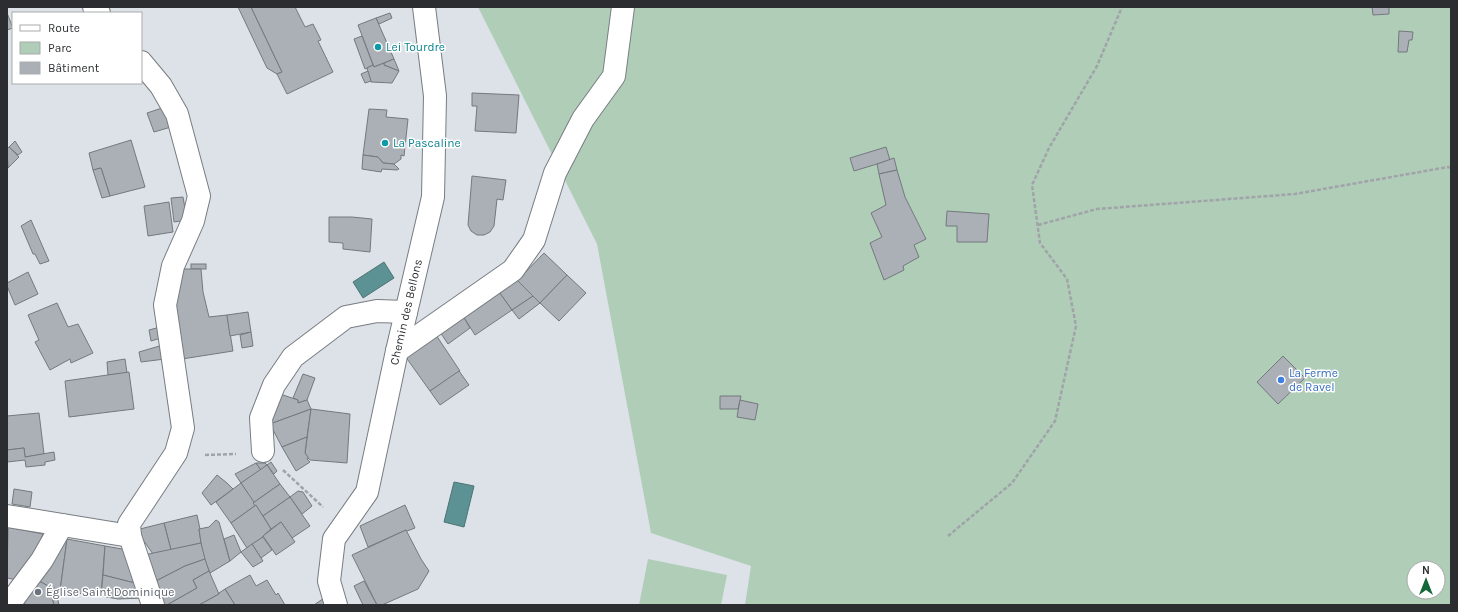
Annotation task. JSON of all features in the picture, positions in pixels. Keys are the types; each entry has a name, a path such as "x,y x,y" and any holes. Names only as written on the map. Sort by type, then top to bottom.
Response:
{"street":[{"name":"Chemin des Bellons","path":"336,605 329,581 334,539 367,492 397,351 433,197 435,96 424,7"},
{"path":"397,351 513,270 534,240 555,173 583,119 614,76 623,7"},
{"path":"142,63 161,86 177,114 199,196 193,221 173,266 165,305 183,428 176,453 130,524 130,536 153,605"},
{"path":"263,451 261,418 274,385 293,357 346,317 377,311 406,312"},
{"path":"7,516 130,536"},
{"path":"7,601 12,599 42,560 62,525"}],"path":[{"path":"948,536 1012,483 1055,421 1076,326 1067,278 1040,243 1032,185 1049,148 1097,66 1122,7"},
{"path":"1038,225 1097,209 1295,194 1448,167 1451,168"},
{"path":"176,453 229,456 263,451 343,525"}],"green space":[{"path":"478,7 1451,7 1451,605 745,605 751,566 651,533 597,244"},
{"path":"648,559 727,575 721,605 639,605"}],"water":[{"path":"384,262 394,278 363,298 353,282"},
{"path":"454,482 474,486 464,527 444,522"}],"building":[{"path":"238,7 251,7 282,72 277,74 267,68"},
{"path":"251,7 295,7 305,27 313,24 321,40 318,41 333,72 287,94 277,74 282,72"},
{"path":"1372,7 1389,7 1389,14 1373,15"},
{"path":"7,13 12,28 7,30"},
{"path":"390,13 392,18 379,24 376,18"},
{"name":"Lei Tourdre","path":"376,18 394,59 374,67 358,25"},
{"path":"1399,31 1413,32 1412,40 1409,40 1407,52 1398,52"},
{"path":"362,36 373,65 365,69 354,39"},
{"path":"394,59 399,71 384,65 384,63"},
{"path":"384,63 384,65 399,71 392,83 371,82 367,68"},
{"path":"368,71 371,81 365,83 361,74"},
{"path":"472,93 519,95 516,133 475,131 477,106 472,106"},
{"path":"165,107 171,127 154,132 147,113"},
{"name":"La Pascaline","path":"369,109 387,110 386,117 408,119 404,156 401,155 401,159 394,164 383,163 378,157 363,155"},
{"path":"131,140 145,187 110,196 101,168 93,170 89,153"},
{"path":"15,141 22,152 18,155 9,147"},
{"path":"9,147 19,157 8,168 7,149"},
{"path":"886,147 890,160 854,171 850,158"},
{"path":"363,155 378,157 383,163 394,164 399,169 382,169 381,172 362,169"},
{"path":"894,158 897,170 879,174 877,164"},
{"path":"101,168 110,196 102,198 93,170"},
{"path":"897,170 905,197 926,239 914,245 919,257 903,266 904,270 884,280 870,243 882,237 871,213 886,205 879,174"},
{"path":"472,176 506,180 503,200 497,199 494,226 490,232 484,235 477,235 471,231 468,225"},
{"path":"183,197 187,220 174,222 171,198"},
{"path":"169,202 173,232 148,236 144,206"},
{"path":"947,211 989,214 987,242 957,242 957,226 946,226"},
{"path":"329,217 372,219 370,252 343,249 343,243 329,242"},
{"path":"31,220 49,261 40,264 35,254 33,254 21,226"},
{"path":"544,253 567,275 540,303 517,281"},
{"path":"191,264 206,264 206,269 191,269"},
{"path":"176,269 201,269 203,292 209,317 227,315 233,351 182,359 177,330 175,293"},
{"path":"28,272 38,294 15,305 7,283"},
{"path":"567,275 586,293 559,321 540,303"},
{"path":"517,280 533,296 512,310 499,292"},
{"path":"499,292 512,310 475,335 463,316"},
{"path":"533,296 540,303 519,319 512,310"},
{"path":"57,303 68,327 78,324 93,353 71,363 70,359 50,370 35,342 39,340 28,315"},
{"path":"248,312 251,332 230,336 227,315"},
{"path":"463,316 470,328 448,344 440,332"},
{"path":"160,327 161,338 151,341 149,330"},
{"path":"251,332 253,346 242,348 240,335"},
{"path":"436,335 460,371 430,391 405,356"},
{"path":"163,345 165,359 141,362 139,352"},
{"name":"La Ferme de Ravel","path":"1283,356 1305,378 1278,404 1257,382"},
{"path":"125,359 127,373 108,375 107,362"},
{"path":"459,371 469,385 440,405 430,391"},
{"path":"129,372 134,409 69,417 65,381"},
{"path":"303,374 315,378 307,400 298,403 298,400 293,398"},
{"path":"280,394 298,400 298,403 307,400 311,409 270,424"},
{"path":"720,396 741,396 738,409 720,409"},
{"path":"740,400 758,404 755,420 737,417"},
{"path":"311,409 307,437 282,447 270,424"},
{"path":"311,409 350,414 347,463 310,460 308,458 305,453"},
{"path":"39,413 44,454 25,457 24,448 7,450 7,416"},
{"path":"307,437 305,453 310,462 296,471 282,447"},
{"path":"24,448 25,457 54,452 55,460 45,462 45,465 26,467 25,460 7,462 7,450"},
{"path":"271,462 277,471 274,474 267,465"},
{"path":"256,463 261,470 241,483 235,474"},
{"path":"256,463 265,463 267,465 261,470"},
{"path":"267,465 280,484 253,503 241,483"},
{"path":"217,475 233,489 211,505 202,493"},
{"path":"241,483 256,505 231,523 216,502"},
{"path":"280,484 290,497 263,516 253,503"},
{"path":"14,489 32,492 30,507 12,504"},
{"path":"298,491 303,492 312,506 302,514 290,497"},
{"path":"290,497 310,526 292,538 281,522 271,529 263,516"},
{"path":"256,505 271,529 263,537 247,548 231,523"},
{"path":"405,505 415,528 406,530 368,547 360,526"},
{"path":"197,515 201,543 171,550 164,523"},
{"path":"216,520 219,522 230,561 210,573 203,556 199,529 209,527"},
{"path":"281,522 295,542 276,555 263,536"},
{"path":"164,523 171,550 153,554 136,530"},
{"path":"8,527 43,534 33,556 18,580 7,578"},
{"path":"406,530 429,571 418,589 382,605 377,605 352,555"},
{"path":"234,535 241,552 230,561 224,539"},
{"path":"263,537 272,550 261,558 252,544"},
{"path":"67,539 60,591 56,591 55,588 50,589 50,587 41,582 30,584"},
{"path":"67,539 105,546 101,596 60,591"},
{"path":"201,543 205,559 185,566 154,582 144,555"},
{"path":"252,544 263,561 253,567 241,552"},
{"path":"105,546 128,550 139,584 103,575"},
{"path":"205,559 209,571 193,580 197,588 167,605 163,605 154,582 185,566"},
{"path":"209,571 219,594 199,605 167,605 197,588 193,580"},
{"path":"103,575 139,584 144,598 118,599 101,596"},
{"path":"250,575 256,586 267,580 276,595 278,593 285,605 235,605 225,589"},
{"path":"364,581 377,605 363,605 354,586"},
{"name":"Église Saint Dominique","path":"41,582 50,587 54,605 25,605 23,594 30,584"},
{"path":"55,588 59,605 54,605 50,589"},
{"path":"225,589 235,605 199,605 219,594"},
{"path":"324,598 327,605 314,605"}],"place":[{"name":"Lei Tourdre","path":"378,47"},
{"name":"La Pascaline","path":"385,143"},
{"name":"La Ferme de Ravel","path":"1281,380"},
{"name":"Église Saint Dominique","path":"38,592"}]}
